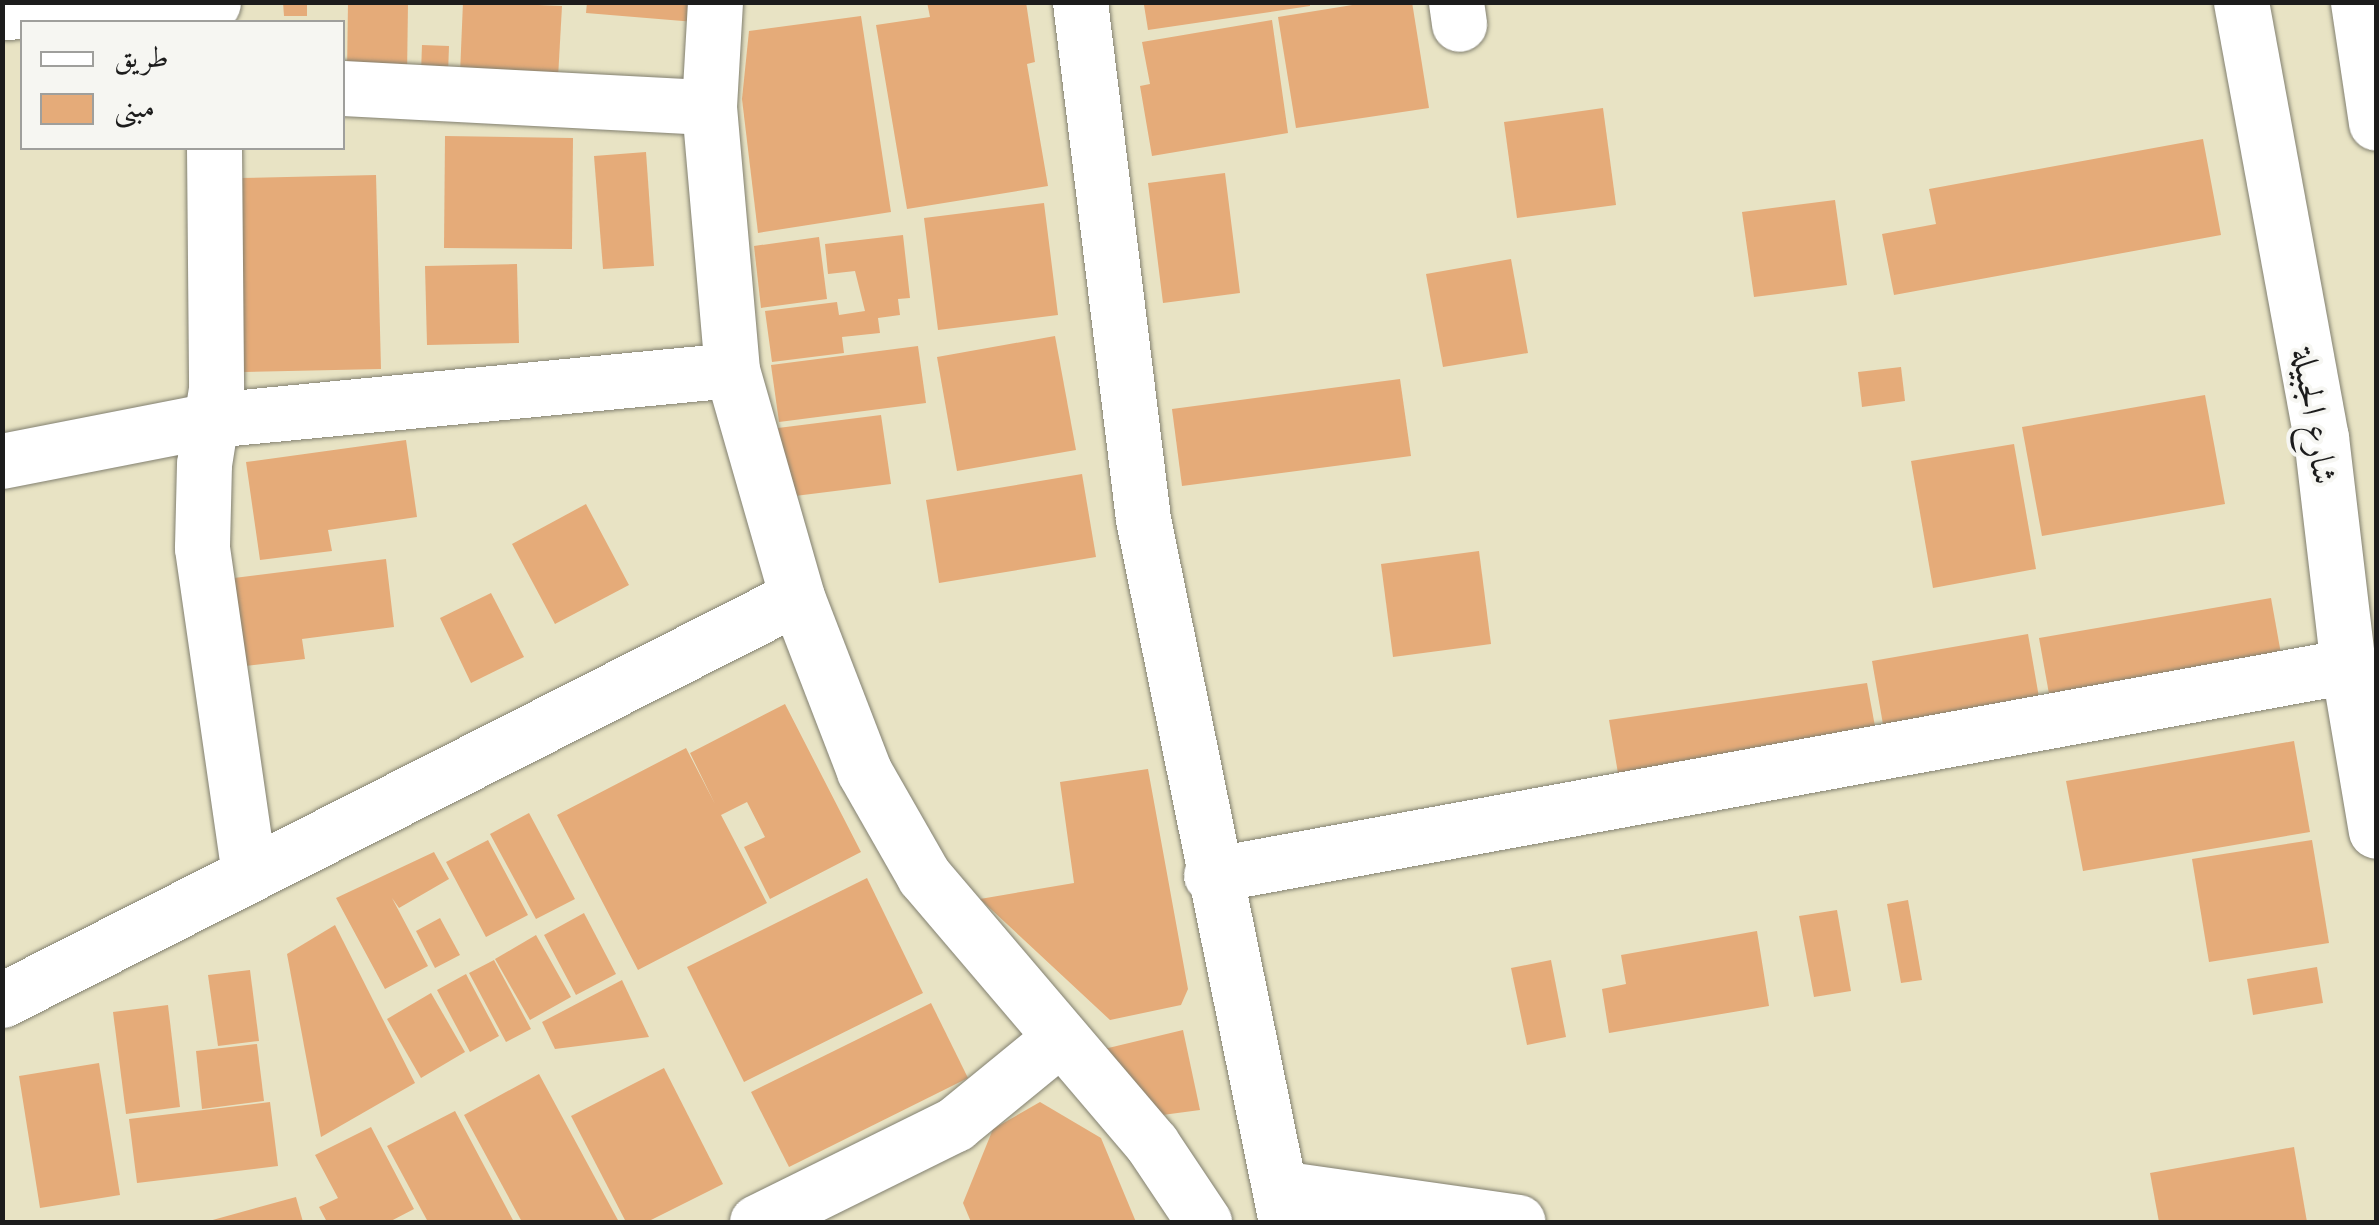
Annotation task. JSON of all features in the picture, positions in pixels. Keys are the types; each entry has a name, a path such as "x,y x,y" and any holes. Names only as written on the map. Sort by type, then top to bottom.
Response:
{"street":[{"path":"715,2 710,106 732,370 796,598 864,771 924,876 1185,1186 1204,1222"},
{"path":"1080,2 1143,519 1211,875 1283,1206 1518,1222"},
{"name":"شارع الجبيلة","path":"2240,2 2321,437 2348,666 2376,831"},
{"path":"2358,2 2376,123"},
{"path":"2,12 212,3"},
{"path":"345,88 710,106"},
{"path":"214,150 212,420 202,548 250,875"},
{"path":"2,461 212,420 732,370"},
{"path":"2,1000 796,598"},
{"path":"1211,875 2348,666"},
{"path":"757,1222 955,1124 1060,1038"}],"building":[{"path":"283,2 307,2 307,16 284,16"},
{"path":"348,2 408,2 407,77 347,75"},
{"path":"463,2 562,6 558,78 460,74"},
{"path":"587,2 696,2 695,22 586,13"},
{"path":"927,2 1026,2 1035,62 1027,64 1048,186 907,209 876,25 930,17"},
{"path":"1310,2 1310,6 1148,30 1144,5"},
{"path":"1371,2 1412,2 1429,108 1296,128 1278,17"},
{"path":"861,16 891,212 758,233 742,99 749,31"},
{"path":"1272,20 1288,133 1152,156 1140,86 1150,84 1142,42"},
{"path":"422,45 449,46 448,74 421,73"},
{"path":"1603,108 1616,205 1517,218 1504,122"},
{"path":"445,136 573,138 572,249 444,248"},
{"path":"2203,139 2221,235 1894,295 1882,234 1936,224 1929,189"},
{"path":"646,152 654,266 603,269 594,156"},
{"path":"1225,173 1240,293 1163,303 1148,183"},
{"path":"376,175 381,369 244,372 239,178"},
{"path":"1835,200 1847,285 1754,297 1742,212"},
{"path":"1044,203 1058,315 938,330 924,218"},
{"path":"903,235 910,298 898,299 900,315 878,318 880,333 842,337 844,353 772,362 765,311 837,302 839,315 865,311 855,271 828,274 825,244"},
{"path":"819,237 827,299 761,308 754,246"},
{"path":"1511,259 1528,353 1443,367 1426,274"},
{"path":"517,264 519,343 427,345 425,266"},
{"path":"1055,336 1076,450 957,471 937,357"},
{"path":"918,346 926,403 779,422 771,365"},
{"path":"1901,367 1905,401 1862,407 1858,372"},
{"path":"1400,379 1411,456 1182,486 1172,409"},
{"path":"2205,395 2225,504 2042,536 2022,427"},
{"path":"881,415 891,484 787,497 778,428"},
{"path":"406,440 417,517 328,530 332,551 260,560 246,462"},
{"path":"2014,444 2036,569 1933,588 1911,461"},
{"path":"1082,474 1096,557 939,583 926,500"},
{"path":"586,504 629,585 555,624 512,544"},
{"path":"1479,551 1491,644 1393,657 1381,564"},
{"path":"386,559 394,627 302,639 305,659 237,667 226,579"},
{"path":"491,593 524,657 471,683 440,618"},
{"path":"2271,598 2283,665 2051,705 2039,638"},
{"path":"2028,634 2041,709 1885,736 1872,661"},
{"path":"1867,683 1879,748 1621,791 1609,720"},
{"path":"785,704 861,852 770,899 744,847 765,837 747,802 721,815 767,903 638,970 557,815 686,748 715,804 690,753"},
{"path":"2294,741 2310,832 2083,871 2066,781"},
{"path":"1148,769 1188,989 1181,1005 1110,1020 980,899 1074,883 1060,782"},
{"path":"529,813 575,899 536,919 490,834"},
{"path":"488,840 528,915 486,937 446,862"},
{"path":"2312,840 2329,943 2209,962 2192,859"},
{"path":"434,852 449,879 399,908 392,898 428,966 385,989 336,898"},
{"path":"867,878 923,993 744,1082 687,967"},
{"path":"1908,900 1922,980 1901,983 1887,904"},
{"path":"1837,910 1851,991 1814,997 1799,916"},
{"path":"584,913 616,974 576,995 544,935"},
{"path":"440,918 460,955 435,968 416,931"},
{"path":"335,925 415,1083 321,1137 287,954"},
{"path":"1757,931 1769,1006 1609,1033 1602,989 1626,984 1621,955"},
{"path":"536,935 571,997 530,1020 495,959"},
{"path":"494,960 531,1029 506,1042 469,973"},
{"path":"1551,960 1566,1037 1527,1045 1511,968"},
{"path":"2317,967 2323,1003 2253,1015 2247,979"},
{"path":"250,970 259,1041 218,1046 208,975"},
{"path":"466,974 499,1036 470,1052 437,990"},
{"path":"622,980 649,1037 555,1049 542,1022"},
{"path":"431,993 465,1052 421,1078 387,1019"},
{"path":"931,1003 968,1078 789,1167 751,1092"},
{"path":"168,1005 180,1107 126,1114 113,1012"},
{"path":"1183,1030 1200,1110 1155,1116 1100,1050"},
{"path":"257,1044 264,1101 202,1109 196,1051"},
{"path":"99,1063 120,1195 40,1208 19,1076"},
{"path":"664,1068 723,1184 647,1222 626,1222 571,1116"},
{"path":"539,1074 619,1222 522,1222 464,1115"},
{"path":"270,1102 278,1166 137,1183 129,1119"},
{"path":"1040,1102 1101,1138 1136,1222 971,1222 963,1203 993,1129"},
{"path":"455,1111 514,1222 428,1222 387,1146"},
{"path":"371,1127 414,1209 389,1222 327,1222 319,1207 338,1198 315,1155"},
{"path":"2294,1147 2307,1222 2159,1222 2150,1173"},
{"path":"296,1197 303,1222 209,1222 209,1221"}]}
